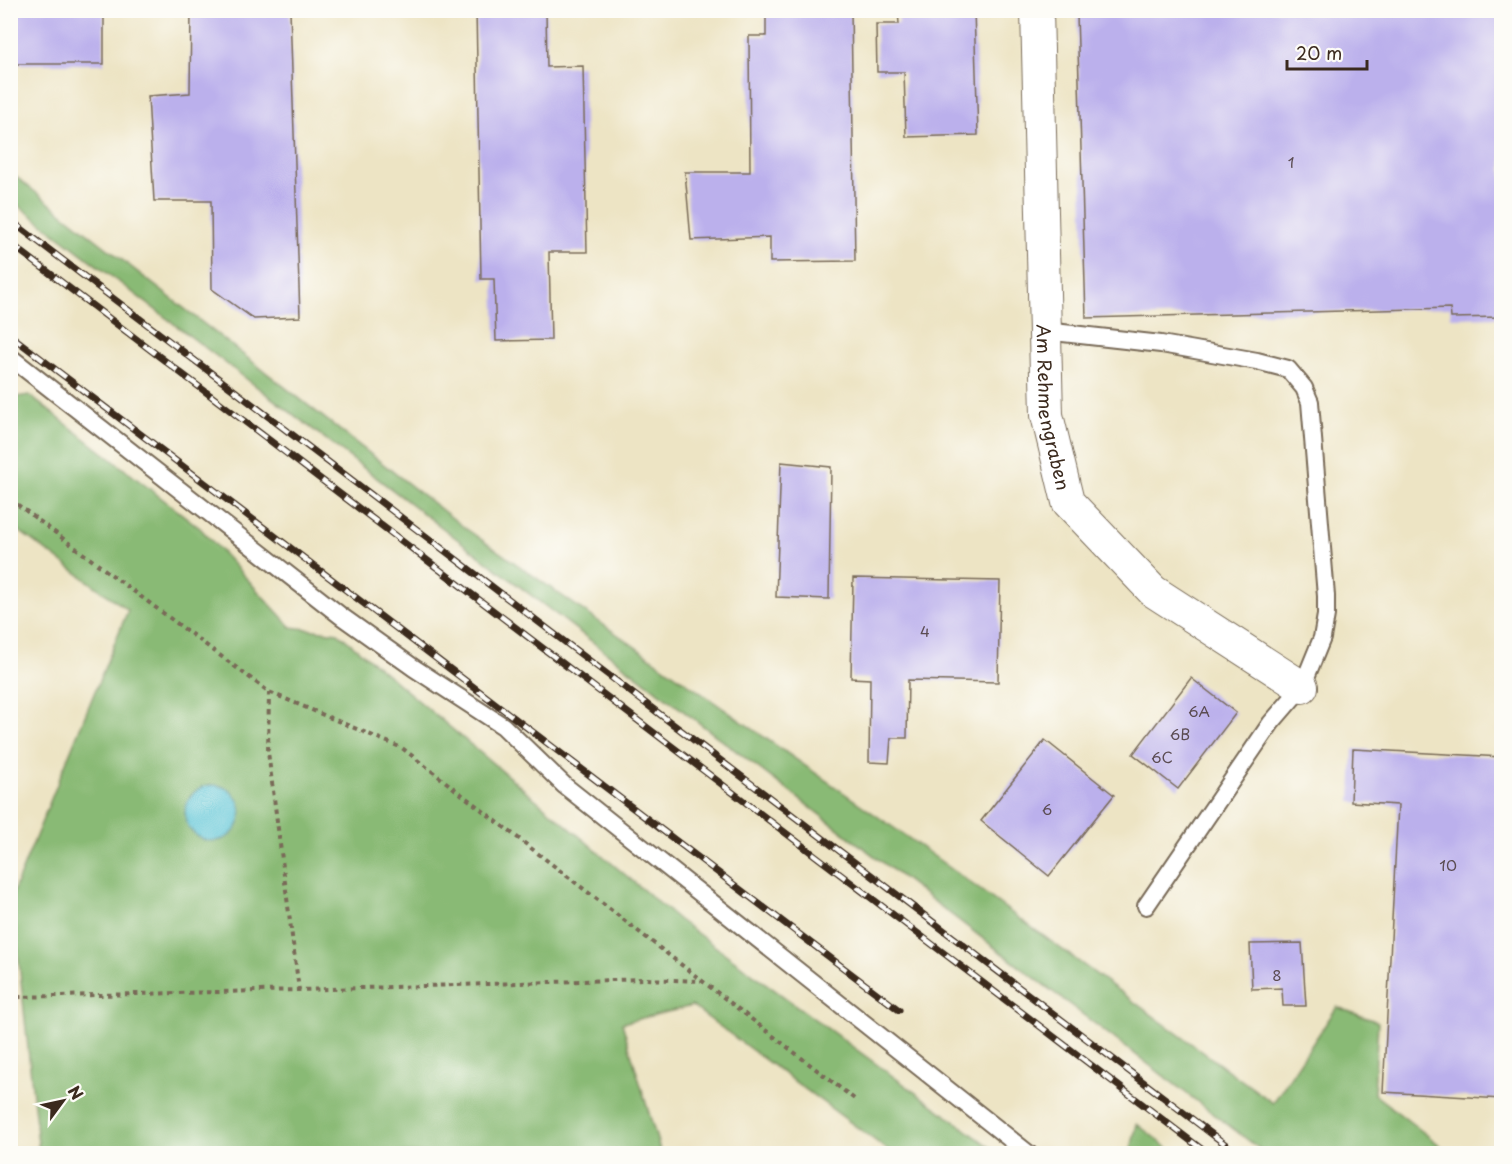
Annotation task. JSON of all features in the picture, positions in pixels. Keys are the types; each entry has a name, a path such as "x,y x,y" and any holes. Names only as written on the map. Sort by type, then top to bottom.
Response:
{"street":[{"name":"Am Rehmengraben","path":"1036,10 1047,415 1068,502 1153,591 1302,687"}],"lane":[{"path":"1045,331 1161,344 1257,361 1288,369 1304,388 1310,402 1326,596 1326,615 1322,638 1302,687 1271,723 1146,906"},
{"path":"10,357 341,616 414,668 503,726 565,786 1029,1154"}],"path":[{"path":"10,499 268,692 402,748 857,1101"},
{"path":"268,692 268,752 299,990"},
{"path":"17,997 645,979 702,981"}],"green space":[{"path":"11,173 465,528 917,844 1273,1103 1337,1007 1378,1022 1374,1094 1450,1153 1265,1153 11,200"},
{"path":"29,395 200,528 291,627 338,633 679,920 998,1153 892,1153 692,1006 622,1023 661,1153 39,1153 12,895 128,610 11,525 11,398"},
{"path":"1137,1124 1174,1153 1130,1153"}],"water":[{"path":"208,785 218,785 233,793 239,802 241,813 239,824 233,833 218,841 208,841 197,836 190,829 185,818 185,808 190,797 197,790"}],"building":[{"path":"10,10 104,10 104,64 10,64"},
{"path":"191,10 290,10 300,317 254,319 212,289 211,201 154,201 148,96 190,93"},
{"path":"476,10 546,10 547,67 583,66 587,252 549,252 551,340 496,341 494,279 481,279"},
{"path":"766,10 851,10 855,261 770,262 770,237 691,240 685,172 750,172 749,36 766,36"},
{"path":"898,10 974,10 978,135 906,137 904,72 877,72 876,24 899,24"},
{"path":"1187,10 1502,10 1502,317 1451,318 1450,308 1086,318 1077,14"},
{"path":"781,462 831,467 829,599 776,597"},
{"path":"853,578 1000,581 998,682 908,680 907,738 891,738 889,763 869,762 870,679 851,678"},
{"path":"1191,678 1236,713 1178,789 1133,754"},
{"path":"1045,740 1114,795 1049,876 981,821"},
{"path":"1353,749 1502,757 1502,1099 1383,1092 1398,805 1351,802"},
{"path":"1302,943 1306,1006 1283,1006 1282,988 1252,989 1250,944"}],"railway":[{"path":"10,220 1238,1154"},
{"path":"10,243 1208,1154"},
{"path":"10,335 899,1010"}]}
